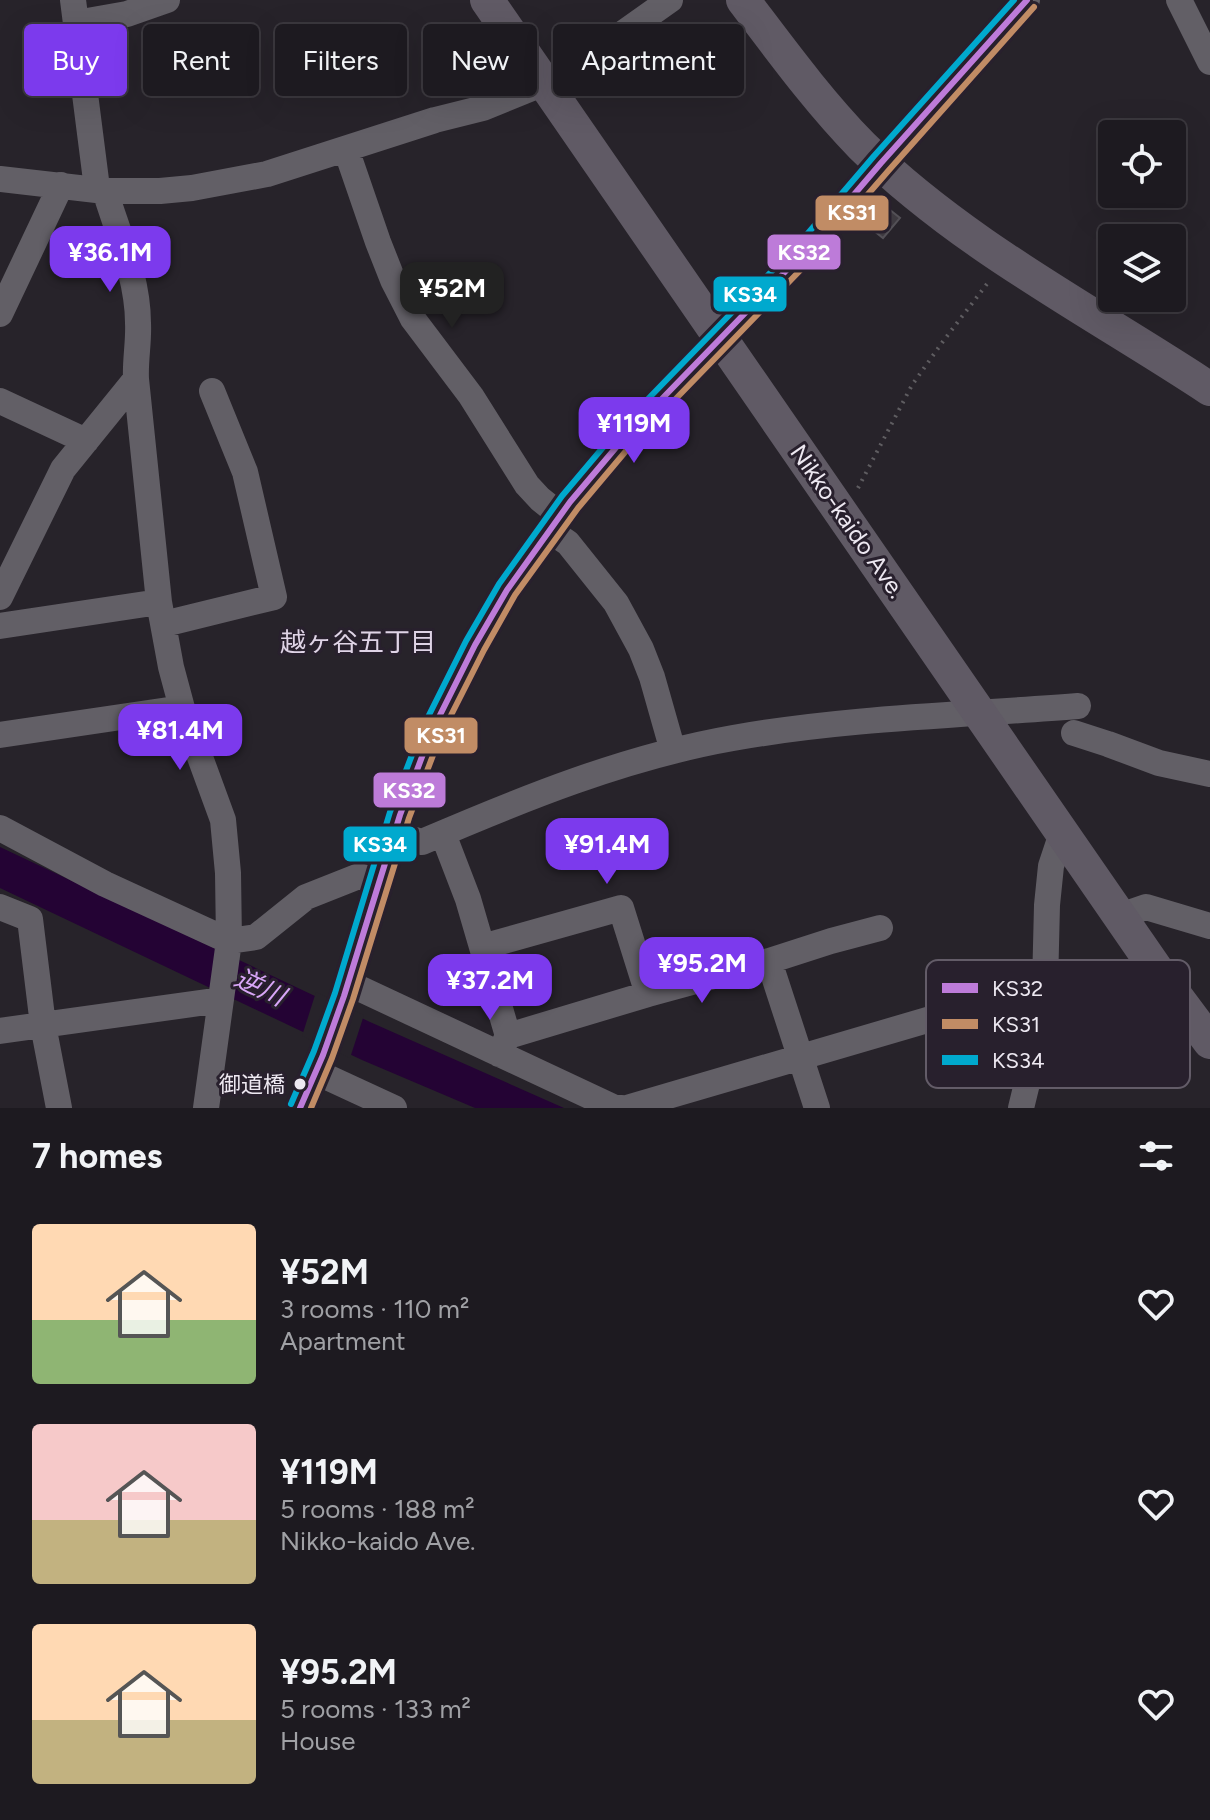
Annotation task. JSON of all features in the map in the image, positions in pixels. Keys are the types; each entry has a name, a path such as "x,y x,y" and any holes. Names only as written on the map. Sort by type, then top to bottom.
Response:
{"main road":[{"name":"Nikko-kaido Ave.","path":"487,0 1150,960"},
{"path":"743,0 827,107 881,163 965,231 1007,260 1097,319 1209,386"},
{"name":"Nikko-kaido Ave.","path":"1190,1015 1210,1042"}],"street":[{"path":"167,0 127,14 74,11 101,190 134,287 138,323 136,379 162,613 171,667 182,708 223,820 228,873 228,948 204,1108"},
{"path":"0,179 101,190 160,191 267,174 435,120 483,108 564,75 670,0"},
{"path":"300,1108 346,990 394,834 431,733 452,688 507,590 555,523 624,438 810,246 1027,0"},
{"path":"1179,0 1210,62"},
{"path":"346,149 378,242 413,319 471,396 568,543 616,603 647,663 673,751"},
{"path":"0,314 61,185"},
{"path":"0,597 63,469 136,379"},
{"path":"0,626 162,613 274,597 245,472 212,391"},
{"path":"0,401 86,441"},
{"path":"394,834 422,842 588,775 733,738 824,726 1078,706"},
{"path":"0,735 182,708"},
{"path":"1074,733 1159,763 1210,774"},
{"path":"0,828 228,948 256,937 306,897 319,891 359,876 380,882"},
{"path":"1045,960 1051,866 1062,833"},
{"path":"443,834 468,899 482,947 504,1045"},
{"path":"0,907 30,919 43,1025 59,1108"},
{"path":"1120,916 1146,907 1210,926"},
{"path":"482,947 621,908 648,994"},
{"path":"504,1045 648,994 880,928"},
{"path":"769,961 817,1108"},
{"path":"346,990 504,1045 615,1108 624,1108 926,1020"},
{"path":"0,1031 221,1000"},
{"path":"319,1063 394,1108"},
{"path":"1021,1108 1026,1088"}],"path":[{"path":"854,497 912,385 1007,260"}],"water":[{"name":"逆川","path":"0,847 370,1022 564,1108 475,1108 362,1060 0,888"}],"pier":[{"name":"御道橋","path":"316,992 364,1015 350,1058 302,1036"}],"building":[{"path":"880,202 900,218 883,238 863,222"}],"transit line":[{"name":"KS34","path":"291,1104 335,993 390,812 422,729 466,641 499,584 562,496 616,432 803,239 1014,0"},
{"name":"KS32","path":"300,1108 344,996 400,815 431,733 475,645 507,590 570,502 624,438 810,246 1027,0"},
{"name":"KS31","path":"311,1108 353,999 409,818 440,737 515,595 578,508 631,445 817,253 1034,7"}],"place":[{"name":"御道橋","path":"300,1084"}],"district":[{"name":"越ヶ谷五丁目","path":"358,642"}]}
